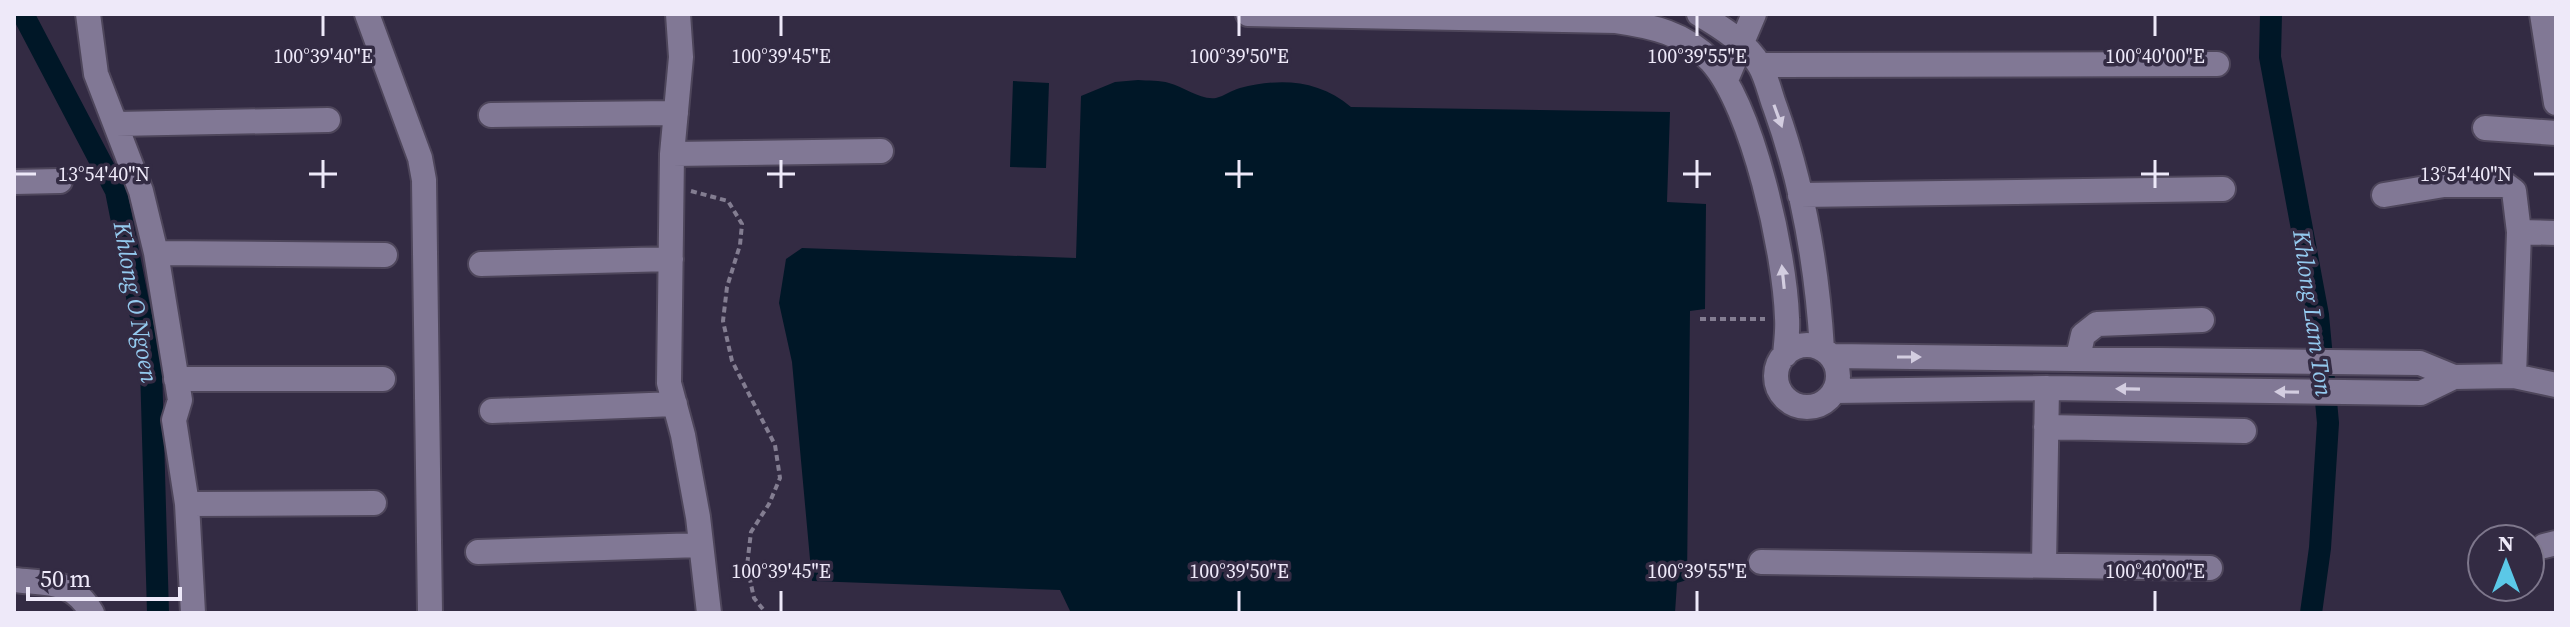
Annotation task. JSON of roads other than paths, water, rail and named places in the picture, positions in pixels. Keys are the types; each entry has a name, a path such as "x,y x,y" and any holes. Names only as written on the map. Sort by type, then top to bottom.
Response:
{"street":[{"path":"88,14 96,74 141,191 156,253 180,400 174,420 187,504 193,613"},
{"path":"367,14 420,158 424,180 430,613"},
{"path":"678,14 681,57 672,154 669,383 696,504 709,613"},
{"path":"1248,14 1616,21 1670,32 1697,48 1726,80 1744,120 1767,196 1782,261 1788,319 1785,355"},
{"path":"1699,14 1742,44 1760,65 1787,141 1813,251 1827,352 1839,373 1835,391 1821,404 1802,407 1793,404 1785,398 1776,381 1779,363 1796,347 1809,345 1827,352 2420,363 2454,377 2514,376 2556,385"},
{"path":"1726,80 1754,14"},
{"path":"2542,14 2556,103"},
{"path":"1760,65 2217,64"},
{"path":"491,115 676,113"},
{"path":"116,124 328,120"},
{"path":"2485,128 2556,133"},
{"path":"672,154 881,151"},
{"path":"14,182 60,181"},
{"path":"2384,195 2444,185 2506,185 2516,195 2519,232 2514,376"},
{"path":"1800,195 2223,189"},
{"path":"2519,232 2556,233"},
{"path":"156,253 385,255"},
{"path":"481,264 671,259"},
{"path":"2078,357 2083,335 2097,324 2202,320"},
{"path":"2167,359 2168,390"},
{"path":"1835,391 2047,388 2421,393 2454,377"},
{"path":"176,379 383,379"},
{"path":"2044,565 2047,388"},
{"path":"492,411 675,404"},
{"path":"2046,427 2244,431"},
{"path":"187,504 374,503"},
{"path":"478,552 701,545"},
{"path":"1761,562 2210,568"},
{"path":"14,580 65,586 82,597 92,613"}],"water":[{"path":"1013,81 1049,83 1046,168 1010,167"},
{"path":"1115,82 1165,82 1210,98 1255,85 1298,83 1325,91 1351,107 1670,112 1667,202 1706,204 1705,309 1690,311 1687,580 1677,583 1675,613 1071,613 1060,590 812,581 792,362 779,303 786,259 802,248 1076,258 1081,96"}],"waterway":[{"name":"Khlong O Ngoen","path":"23,14 116,191 151,367 158,613"},
{"name":"Khlong Lam Ton","path":"2271,14 2270,57 2318,315 2328,423 2320,548 2311,613"}]}
